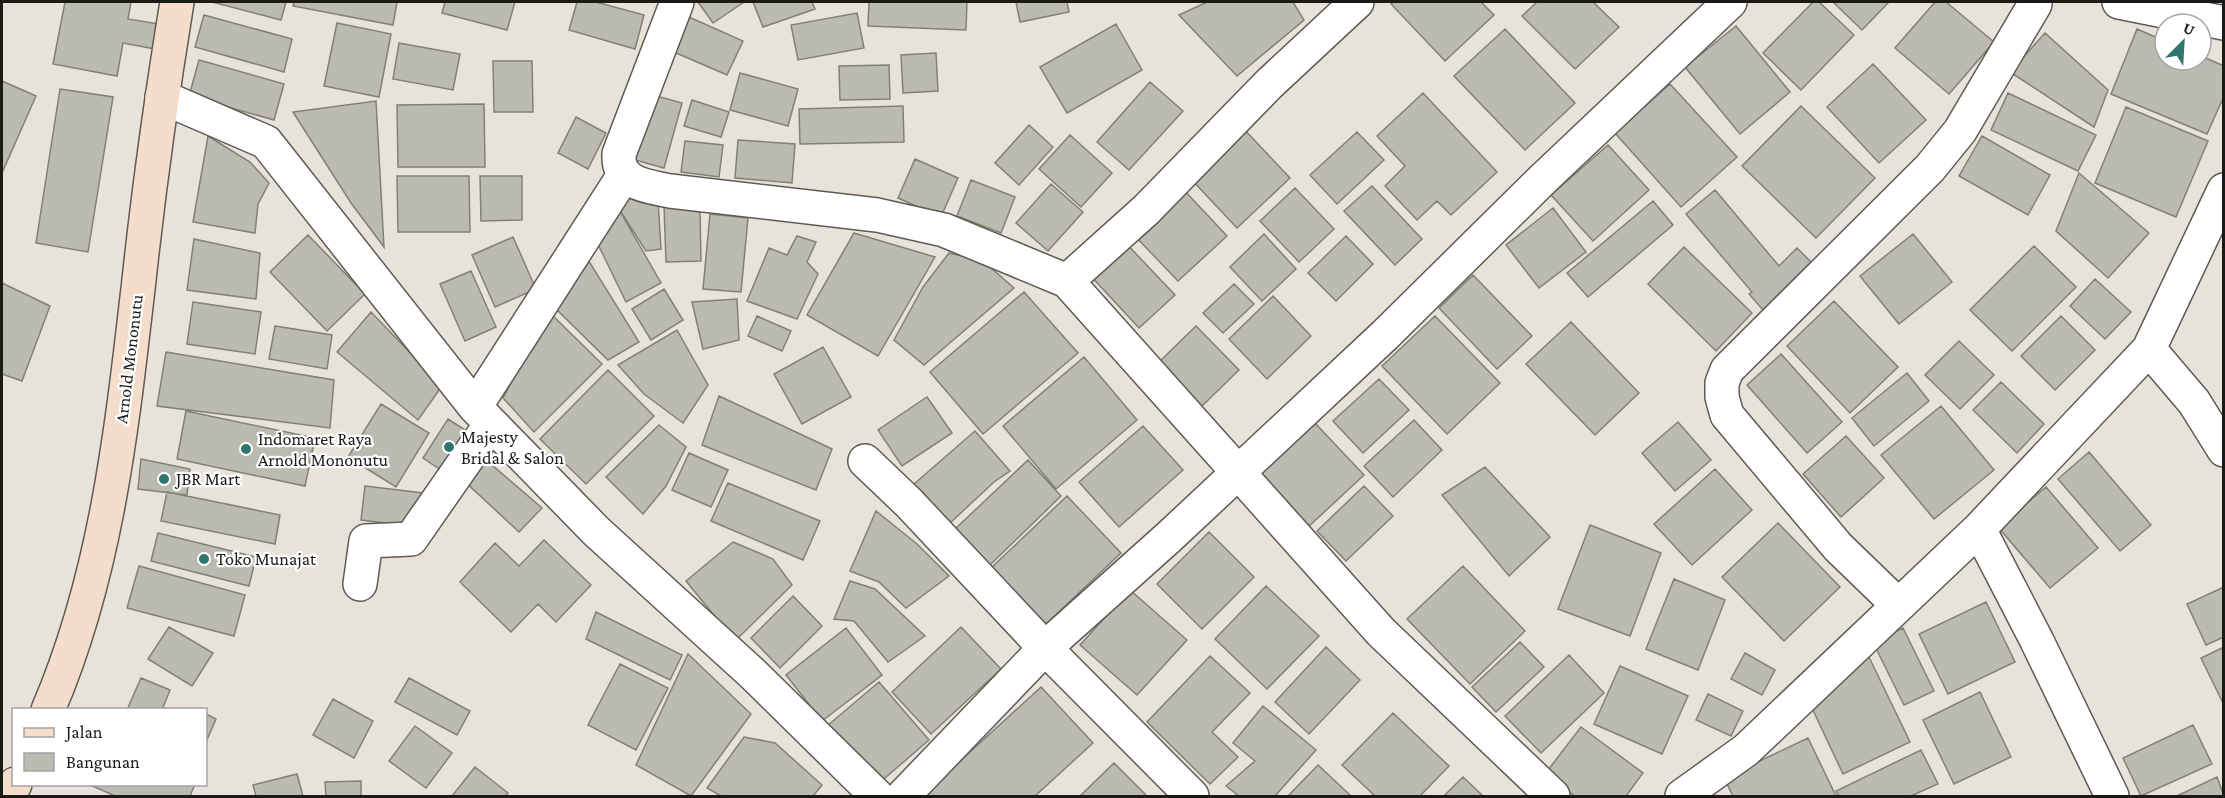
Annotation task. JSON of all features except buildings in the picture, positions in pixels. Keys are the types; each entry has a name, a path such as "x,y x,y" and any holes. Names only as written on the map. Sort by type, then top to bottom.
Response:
{"street":[{"name":"Arnold Mononutu","path":"49,708 70,660 94,572 111,496 162,97 177,2"},
{"path":"677,2 619,154 618,163 624,175 638,184 670,191 877,215 944,230 1067,281 1381,632 1553,796"},
{"path":"1067,281 1146,210 1269,84 1357,2"},
{"path":"903,796 1045,648 1238,473 1458,266 1542,180 1730,2"},
{"path":"1898,605 1838,547 1727,415 1723,405 1722,383 1727,370 1737,359 1794,306 1942,153 1960,131 2036,2"},
{"path":"2119,2 2223,23"},
{"path":"162,97 266,142 483,416 596,531 753,674 877,796"},
{"path":"360,584 366,541 411,539 624,175"},
{"path":"1682,796 1746,750 1979,529 2149,349 2223,190"},
{"path":"2149,349 2194,402 2223,450"},
{"path":"865,461 909,503 1045,648 1192,796"},
{"path":"1979,529 2037,640 2112,796"}],"place":[{"name":"Majesty Bridal & Salon","path":"449,447"},
{"name":"Indomaret Raya Arnold Mononutu","path":"246,449"},
{"name":"JBR Mart","path":"164,479"},
{"name":"Toko Munajat","path":"204,559"}]}
